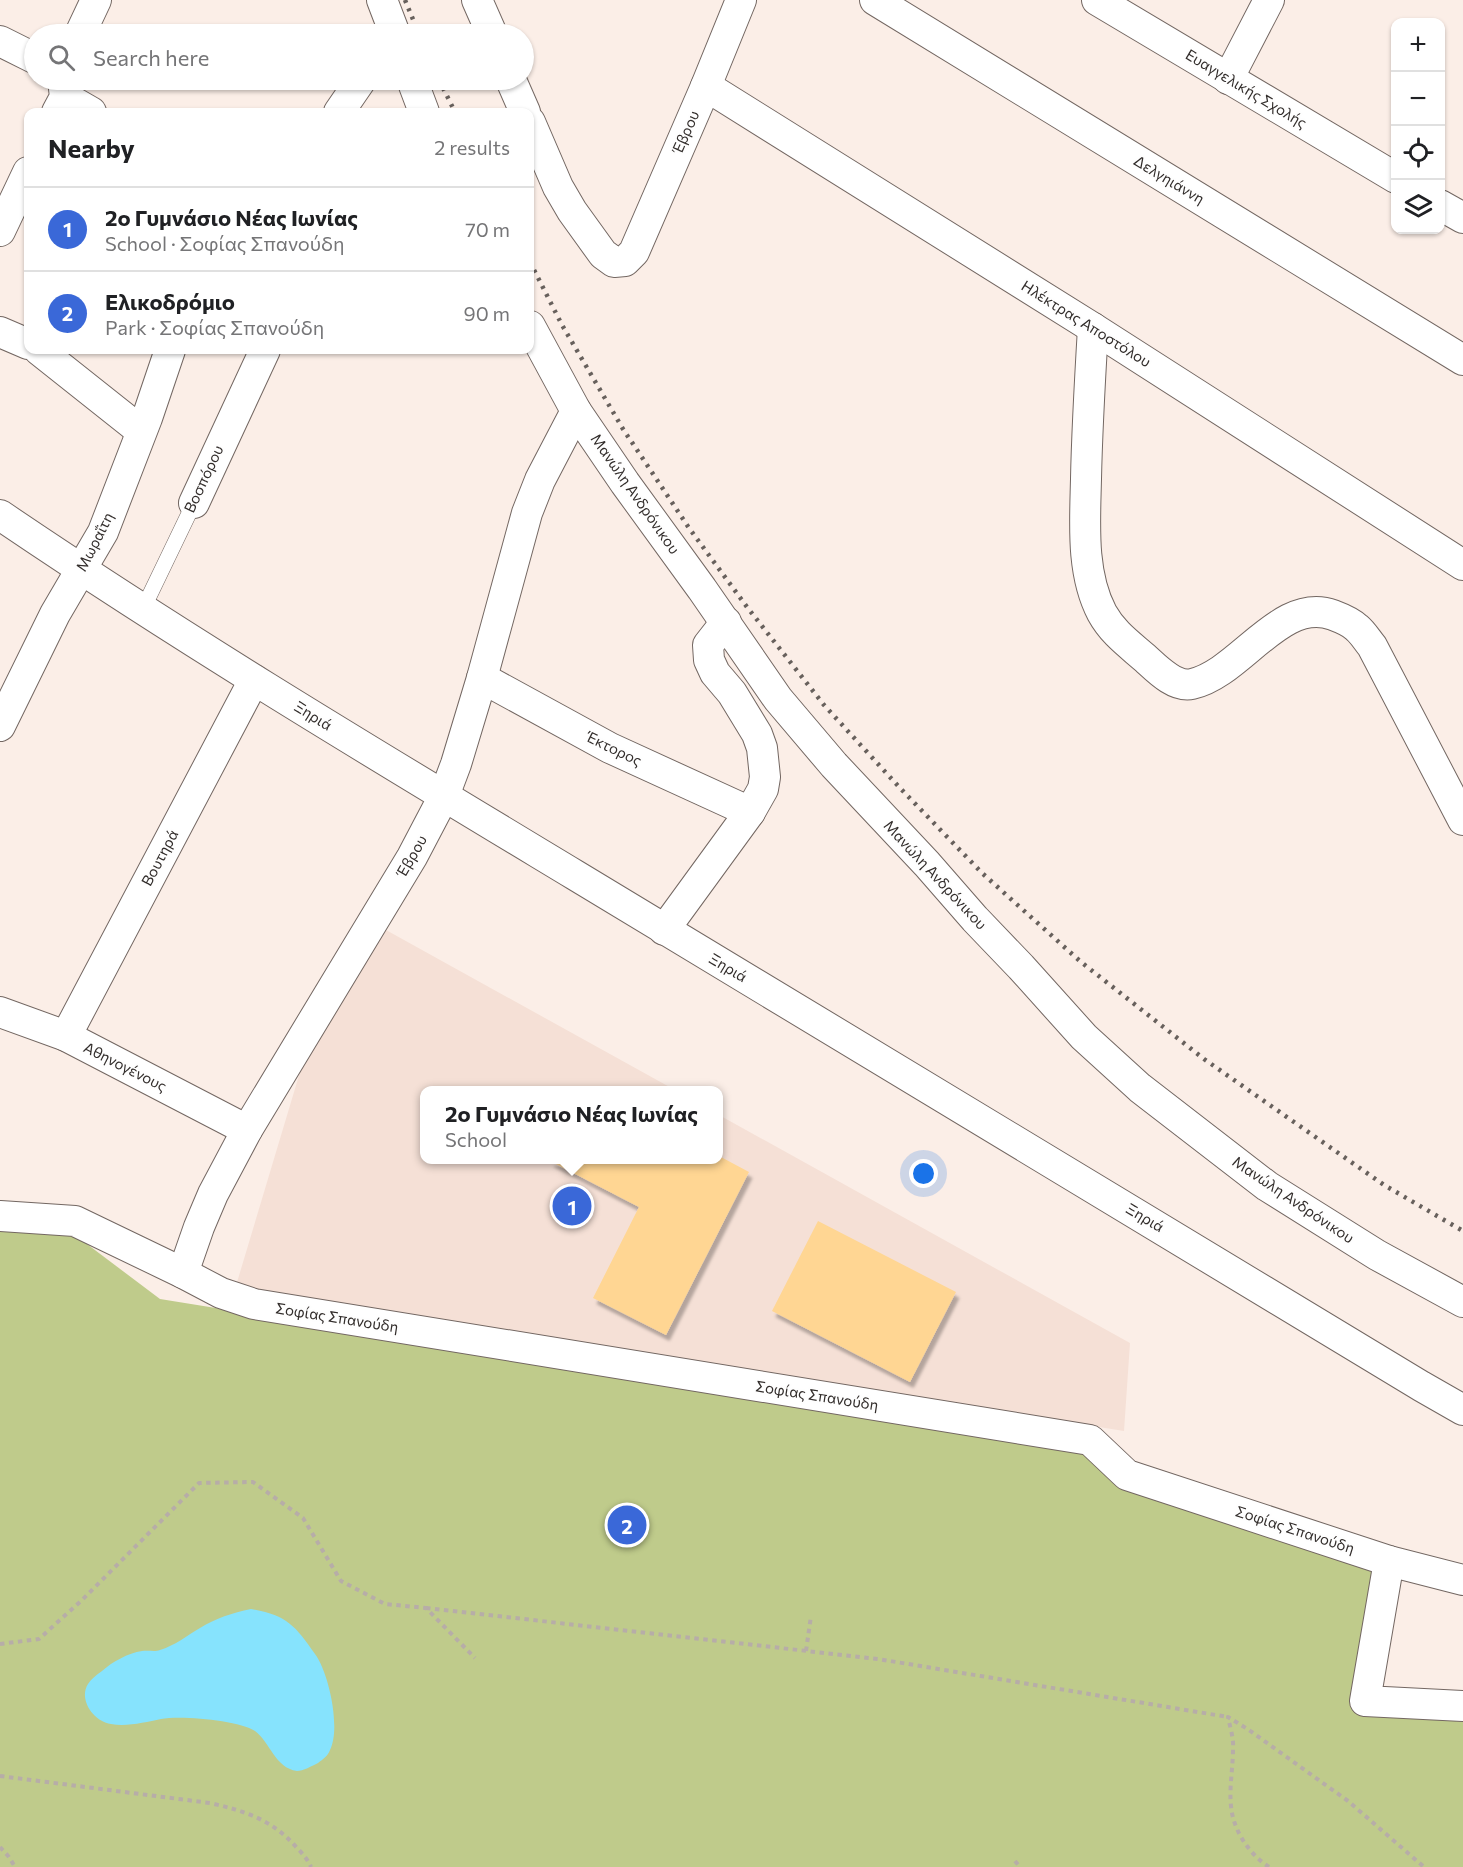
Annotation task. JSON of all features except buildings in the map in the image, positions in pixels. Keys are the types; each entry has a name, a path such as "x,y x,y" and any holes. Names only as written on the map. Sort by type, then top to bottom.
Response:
{"street":[{"path":"85,24 96,0"},
{"path":"382,0 390,24"},
{"path":"477,0 488,24"},
{"name":"Έβρου","path":"534,131 558,187 572,211 603,254 614,262 625,261 634,252 741,0"},
{"name":"Δελγηιάννη","path":"875,0 1463,360"},
{"name":"Ευαγγελικής Σχολής","path":"1097,0 1391,176"},
{"path":"1228,78 1269,0"},
{"path":"0,41 24,53"},
{"name":"Ηλέκτρας Αποστόλου","path":"706,86 1093,328 1463,565"},
{"path":"342,108 354,90"},
{"path":"416,90 422,108"},
{"path":"515,90 523,108"},
{"path":"62,96 84,108"},
{"path":"0,231 24,180"},
{"path":"1445,208 1463,218"},
{"path":"1093,328 1086,458 1086,558 1092,586 1102,612 1116,633 1167,678 1189,685 1208,678 1232,664 1286,620 1307,612 1326,612 1340,617 1357,627 1371,646 1463,820"},
{"path":"0,332 24,342"},
{"name":"Μανώλη Ανδρόνικου","path":"534,333 576,411 778,699 834,765 1106,1058 1171,1113 1267,1186 1377,1256 1463,1302"},
{"path":"44,354 141,431"},
{"name":"Μωραΐτη","path":"0,726 54,614 104,532 169,354"},
{"name":"Βοσπόρου","path":"194,503 263,354"},
{"name":"Έβρου","path":"183,1273 213,1194 247,1130 405,868 444,796 482,678 526,513 543,474 576,411"},
{"name":"Ξηριά","path":"0,515 254,680 664,930 1463,1410"},
{"path":"664,930 750,812 763,789 765,777 762,748 757,734 732,693 715,673 709,660 708,645 726,622"},
{"name":"Έκτορος","path":"482,678 610,748 750,812"},
{"name":"Βουτηρά","path":"66,1036 254,680"},
{"name":"Αθηνογένους","path":"0,1012 66,1036 247,1130"},
{"name":"Σοφίας Σπανούδη","path":"0,1216 75,1221 228,1296 268,1307 1090,1440 1127,1475 1389,1561 1463,1580"},
{"path":"1389,1561 1365,1701 1463,1706"}],"lane":[{"name":"Βοσπόρου","path":"143,609 194,503"}],"path":[{"path":"0,1644 39,1639 82,1600 199,1484 253,1482 303,1518 341,1581 384,1604 878,1659 1228,1717 1348,1801 1424,1867"},
{"path":"426,1608 475,1658"},
{"path":"806,1651 811,1616"},
{"path":"1228,1717 1234,1747 1231,1806 1235,1825 1246,1845 1260,1861 1269,1867"},
{"path":"0,1776 210,1803 240,1810 272,1825 290,1840 309,1861 311,1867"},
{"path":"0,1847 15,1867"},
{"path":"1016,1861 1020,1867"}],"shaded area":[{"path":"386,930 668,1086 420,1086 420,1164 723,1164 723,1117 1130,1343 1124,1431 235,1289 306,1052"}],"green space":[{"path":"0,1229 71,1232 160,1299 1086,1448 1380,1566 1360,1709 1463,1722 1463,1867 0,1867"}],"water":[{"path":"251,1609 273,1614 289,1623 315,1654 325,1674 332,1701 334,1728 329,1752 318,1763 299,1771 289,1769 278,1760 255,1731 236,1724 209,1719 170,1718 117,1725 99,1719 89,1709 85,1697 88,1684 115,1661 137,1652 158,1651 212,1621"}],"railway":[{"path":"405,0 415,24"},
{"path":"444,90 453,108"},
{"path":"534,270 562,325 623,429 689,528 747,607 824,705 982,873 1081,962 1204,1059 1384,1185 1463,1231"}],"place":[{"name":"2ο Γυμνάσιο Νέας Ιωνίας","path":"572,1206"},
{"name":"Ελικοδρόμιο","path":"627,1525"}]}
